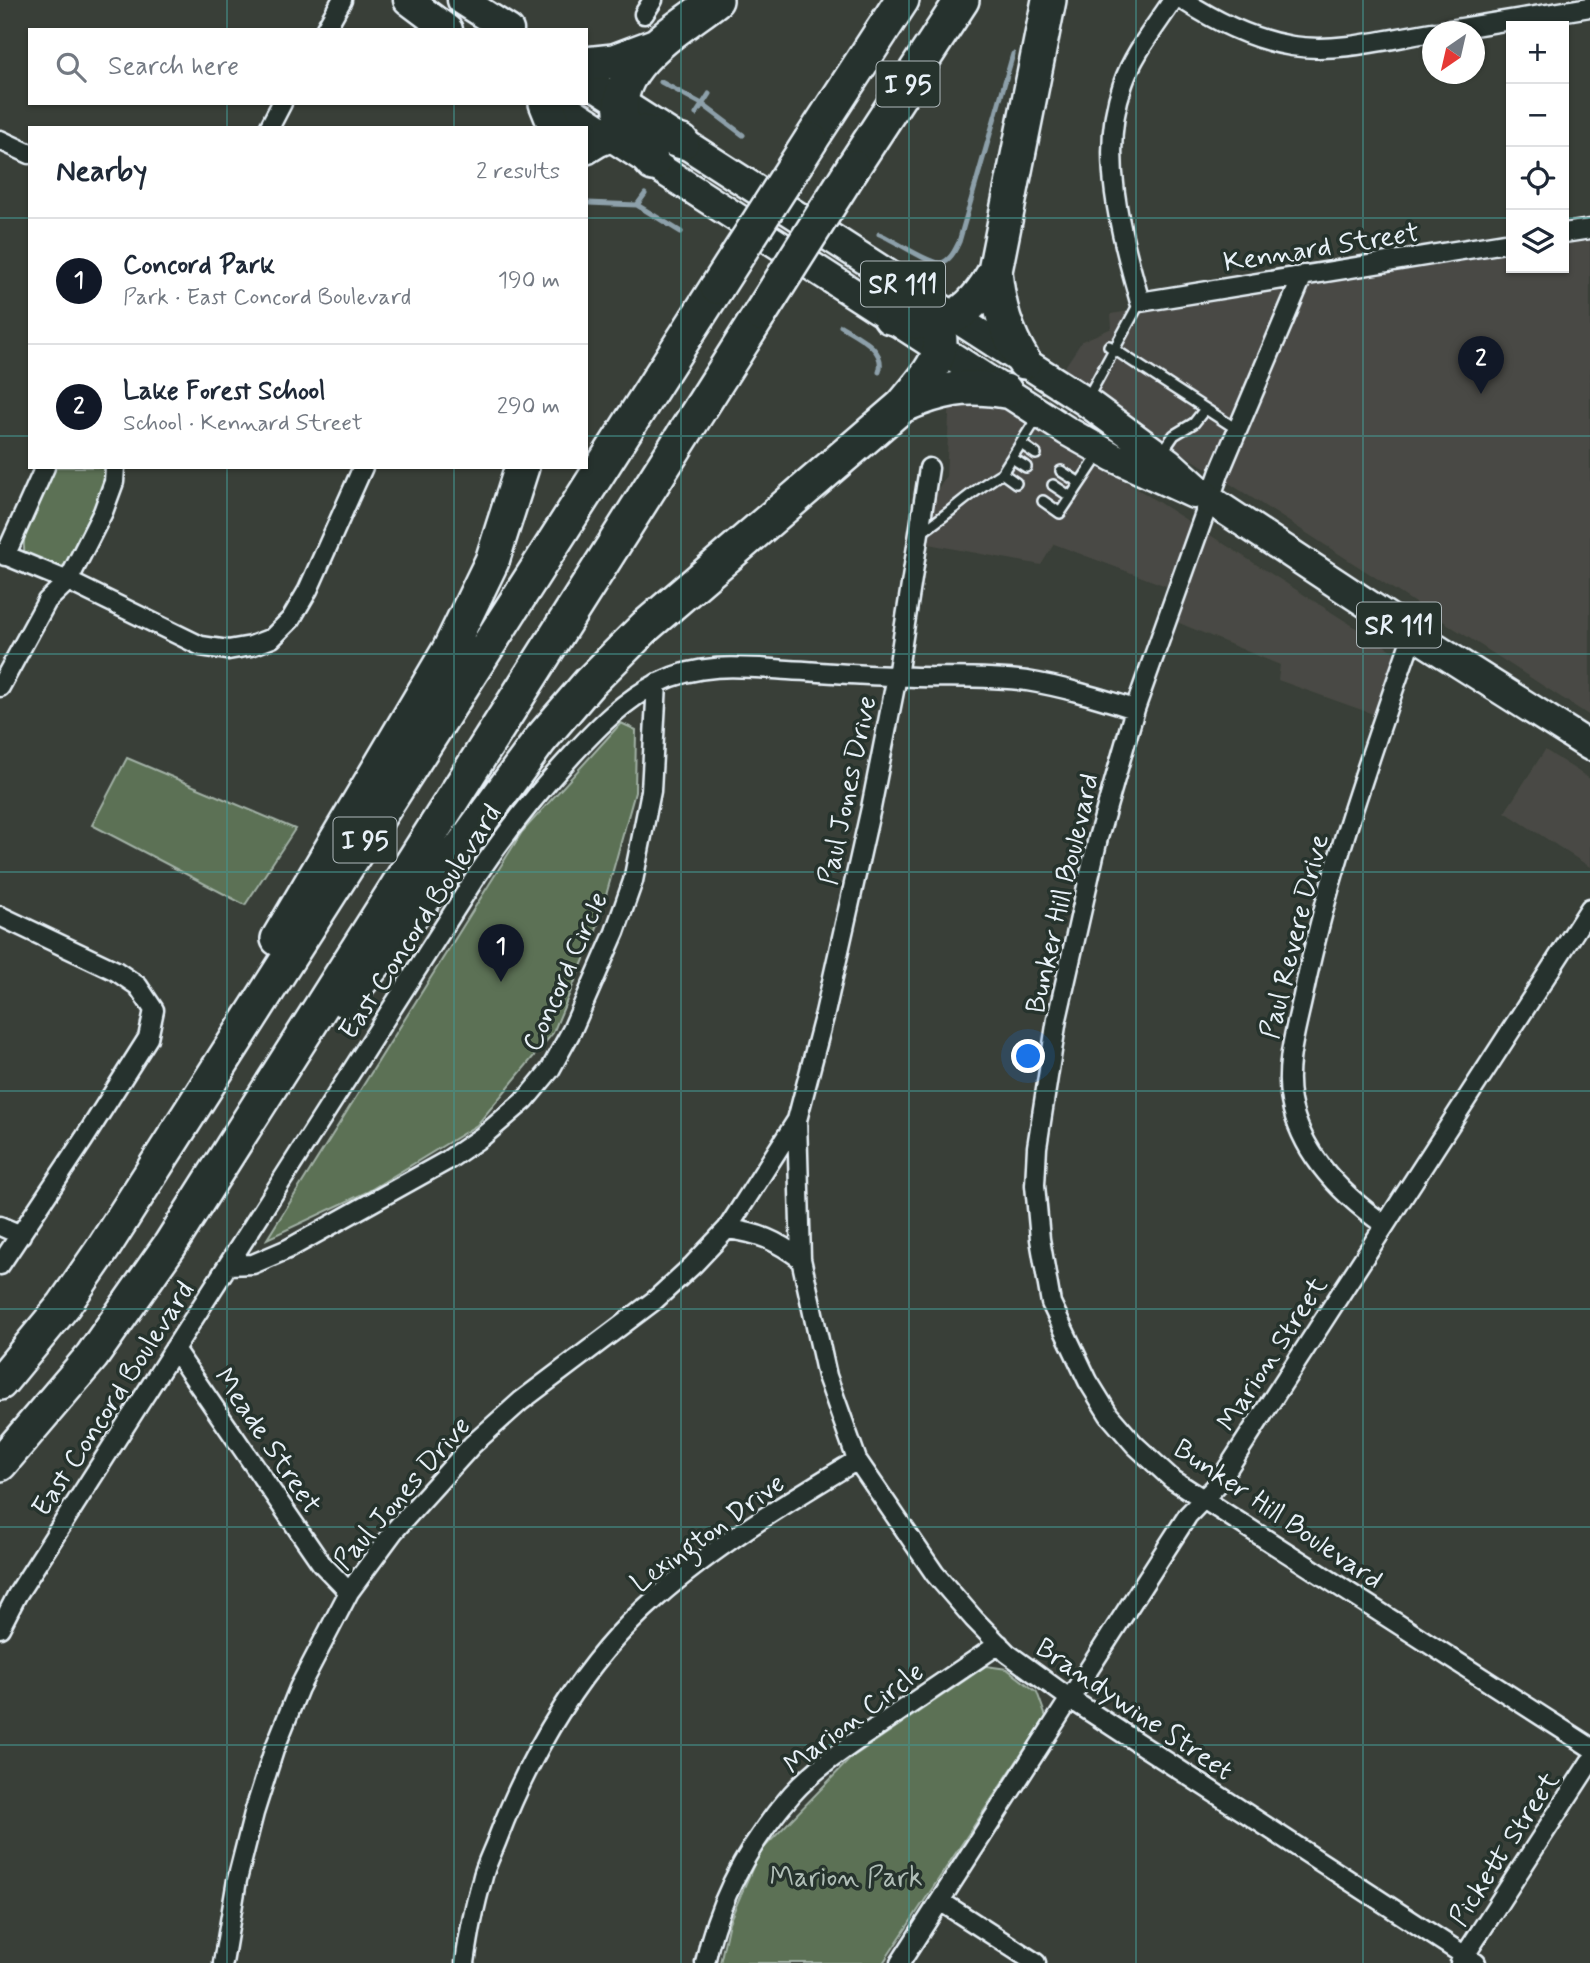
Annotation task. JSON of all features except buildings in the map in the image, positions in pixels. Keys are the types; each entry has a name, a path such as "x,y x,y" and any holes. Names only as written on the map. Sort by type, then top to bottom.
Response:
{"highway":[{"path":"611,129 623,86 630,73 662,42 716,0"},
{"name":"I 95","path":"0,1383 64,1305 223,1064 902,0"},
{"name":"I 95","path":"0,1464 92,1356 129,1305 962,0"},
{"path":"1024,362 1004,321 995,271 1049,0"},
{"path":"588,64 614,61 662,42"},
{"path":"547,105 555,126"},
{"path":"611,129 660,134 682,142"},
{"path":"611,129 653,164"},
{"path":"266,1091 318,1034 388,946 540,740 589,683 646,626 902,406 935,367 943,330 976,300 995,271"},
{"path":"914,291 943,330"},
{"path":"890,317 943,330"},
{"path":"902,406 935,393 961,387 979,386 1005,391"},
{"path":"223,1064 280,935 449,650 492,561 521,469"}],"main road":[{"path":"408,0 445,28"},
{"path":"462,0 506,28"},
{"path":"588,84 611,129"},
{"path":"563,105 611,129"},
{"name":"SR 111","path":"682,142 914,291"},
{"name":"SR 111","path":"653,164 890,317"},
{"name":"SR 111","path":"943,330 1024,362 1085,401 1160,456 1210,500 1413,634 1590,746"},
{"name":"SR 111","path":"943,330 1005,391 1040,414 1101,451 1210,500"}],"street":[{"path":"326,28 342,0"},
{"path":"1140,302 1126,252 1115,186 1112,128 1124,80 1173,0"},
{"path":"1183,0 1204,14 1249,34 1292,46 1326,47 1422,34"},
{"path":"1485,24 1590,7"},
{"path":"270,126 281,105"},
{"path":"0,140 28,153"},
{"path":"1569,232 1590,229"},
{"name":"Kennard Street","path":"1140,302 1506,243"},
{"name":"Bunker Hill Boulevard","path":"1303,275 1210,500 1135,709 1098,838 1057,1019 1037,1147 1035,1185 1040,1239 1051,1303 1087,1381 1109,1415 1135,1445 1172,1479 1590,1747"},
{"name":"Paul Jones Drive","path":"842,1419 827,1376 801,1259 797,1120 825,1013 871,808 897,676 929,468"},
{"path":"44,469 3,555 68,581 201,646 228,650 251,646 272,638 291,619 308,590 362,469"},
{"path":"0,687 47,601 68,581 103,512 116,469"},
{"name":"Paul Revere Drive","path":"1385,1225 1358,1206 1335,1183 1298,1130 1290,1098 1291,1055 1311,954 1354,801 1413,634"},
{"name":"East Concord Boulevard","path":"0,1628 17,1595 477,875 542,787 604,721 627,702 657,683 691,670 730,666 1026,681 1072,690 1135,709"},
{"name":"Concord Circle","path":"228,1265 253,1264 288,1249 448,1160 483,1136 525,1100 550,1070 572,1030 615,932 633,881 650,791 657,683"},
{"name":"Marion Street","path":"900,1963 1188,1515 1217,1485 1590,908"},
{"path":"0,916 116,971 138,986 154,1010 148,1038 0,1265"},
{"name":"Paul Jones Drive","path":"223,1963 237,1880 274,1750 299,1688 349,1592 394,1531 472,1445 521,1401 655,1300 693,1265 727,1228 797,1120"},
{"path":"0,1226 21,1235"},
{"path":"727,1228 752,1232 777,1242 801,1259"},
{"name":"Meade Street","path":"174,1349 321,1563 349,1592"},
{"name":"Brandywine Street","path":"842,1419 858,1460 935,1574 1007,1653 1069,1698 1467,1961"},
{"name":"Lexington Drive","path":"465,1963 482,1878 511,1801 573,1691 606,1648 674,1582 770,1513 858,1460"},
{"name":"Marion Circle","path":"705,1963 718,1914 745,1859 764,1829 793,1793 834,1757 999,1644"},
{"name":"Pickett Street","path":"1467,1961 1590,1762"},
{"path":"940,1901 1036,1963"}],"lane":[{"path":"1085,401 1112,348 1140,302"},
{"path":"1112,348 1238,430"},
{"path":"1160,456 1174,435 1194,423 1205,409"},
{"path":"919,534 1002,473 1040,414"},
{"path":"1021,444 1036,454"},
{"path":"1043,501 1060,513 1101,451"},
{"path":"1012,458 1026,467"},
{"path":"1061,471 1080,483"},
{"path":"1002,473 1016,483"},
{"path":"1053,485 1071,497"}],"shaded area":[{"path":"1590,236 1590,716 1060,374 1082,341 1112,328 1111,314 1506,251 1506,273 1569,273 1569,240"},
{"path":"950,397 1007,406 1394,652 1376,715 1278,680 1280,665 1172,620 1182,592 1054,544 1041,565 928,544 932,498 946,476"},
{"path":"1545,750 1590,779 1590,867 1505,812"}],"green space":[{"path":"52,469 107,469 106,484 70,562 53,567 26,557 25,536 32,512"},
{"path":"621,723 636,730 635,792 596,931 553,1033 477,1125 367,1192 267,1239 522,832"},
{"path":"127,758 295,829 245,905 92,825"},
{"name":"Marion Park","path":"986,1666 1007,1669 1037,1692 1046,1717 883,1963 720,1963 729,1922 759,1853 851,1758"}],"waterway":[{"path":"879,234 936,263 944,262 952,254 959,242 1013,54"},
{"path":"661,82 702,104 743,135"},
{"path":"696,114 709,94"},
{"path":"637,205 645,194"},
{"path":"588,203 637,205 681,232"},
{"path":"841,326 875,350 879,357 879,372"}],"place":[{"name":"Lake Forest School","path":"1481,394"},
{"name":"Concord Park","path":"501,982"}]}
